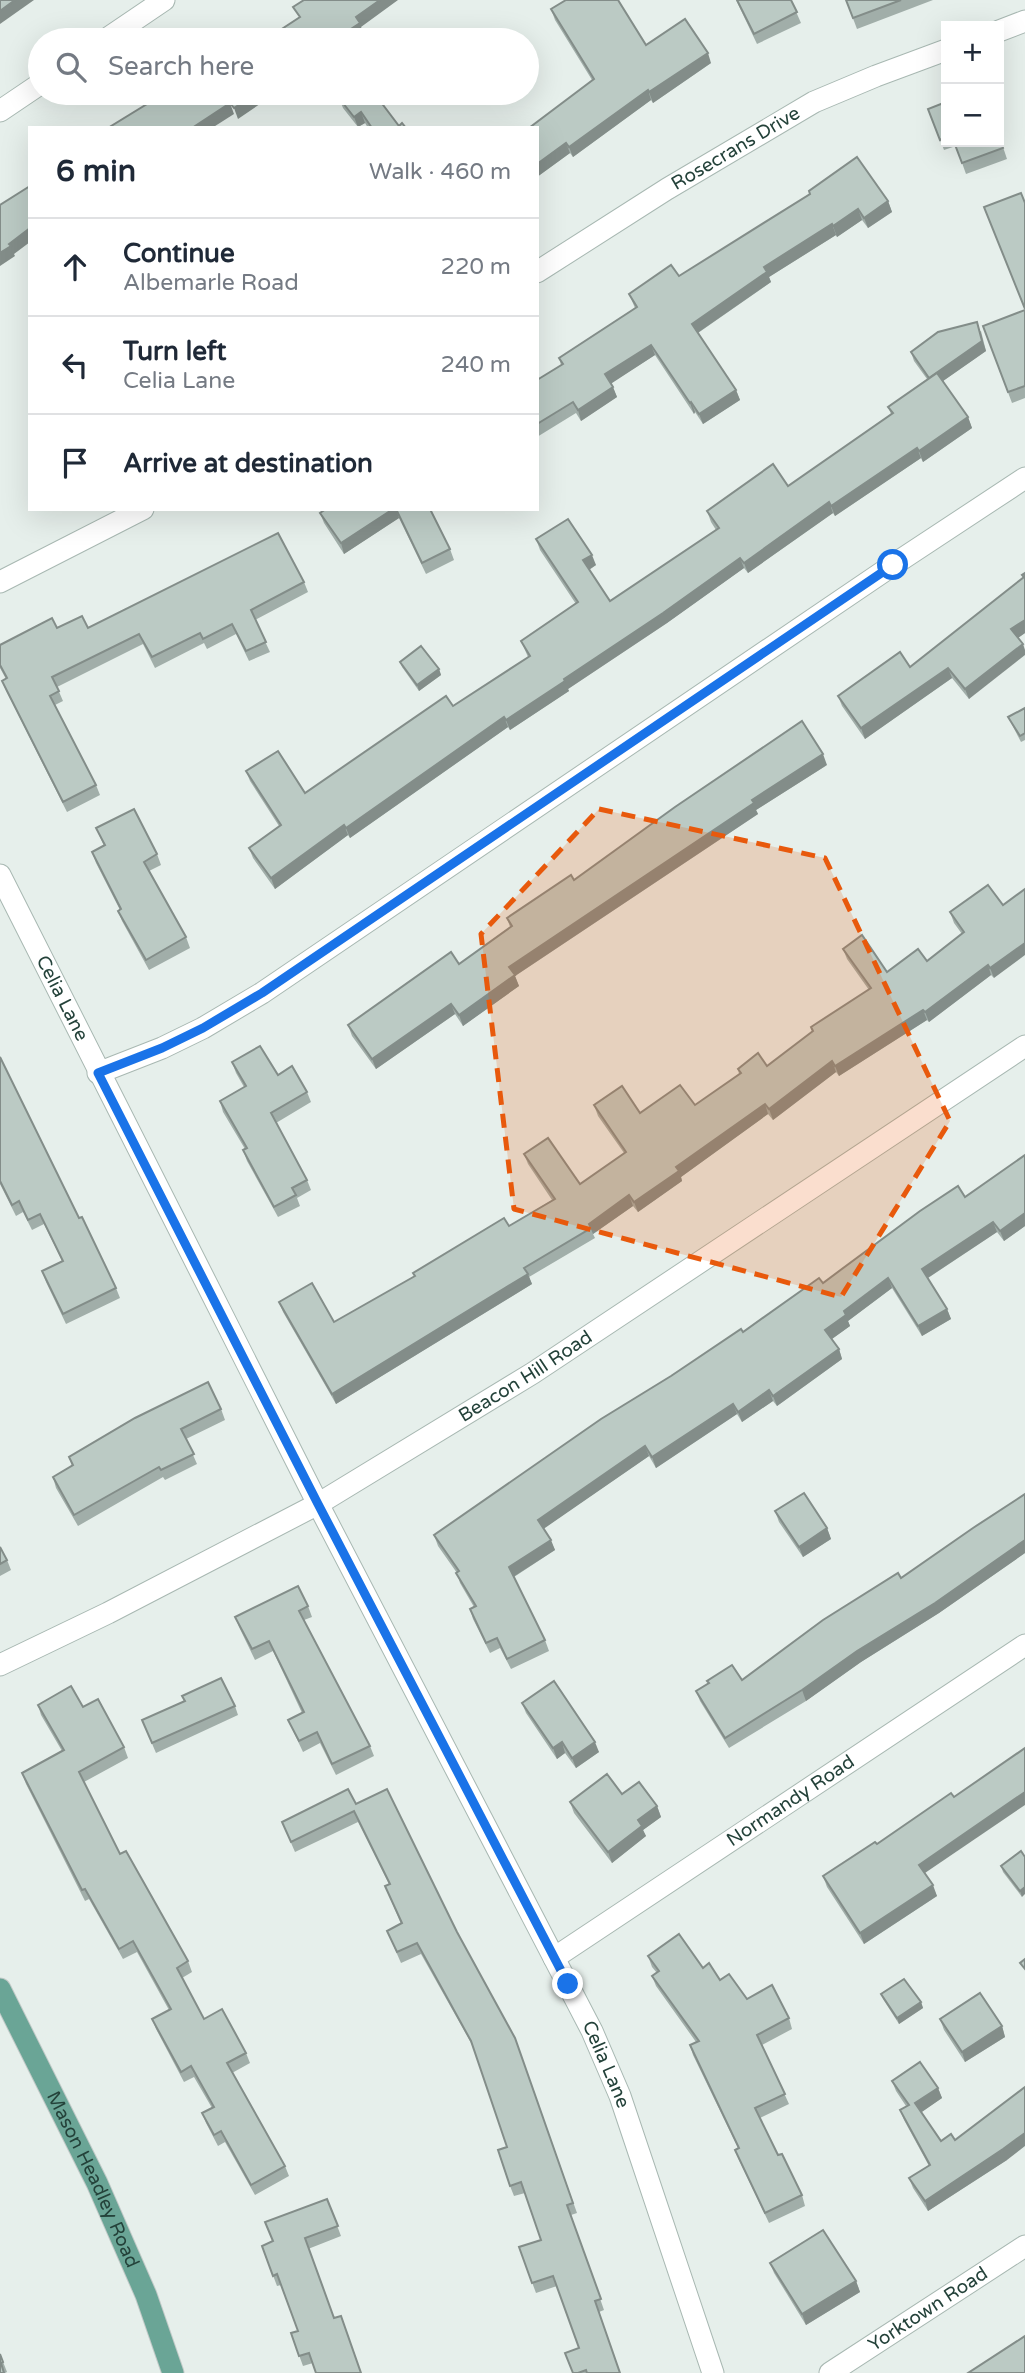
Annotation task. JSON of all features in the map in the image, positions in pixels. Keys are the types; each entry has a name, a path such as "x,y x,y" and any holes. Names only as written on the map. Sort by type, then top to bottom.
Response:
{"main road":[{"name":"Mason Headley Road","path":"0,1989 97,2183 146,2295 173,2373"}],"street":[{"path":"123,28 164,0"},
{"path":"1004,29 1025,21"},
{"name":"Rosecrans Drive","path":"539,271 667,189 814,102 941,52"},
{"path":"0,111 28,92"},
{"path":"98,1073 162,1048 203,1028 262,993 1025,478"},
{"path":"0,582 139,511"},
{"name":"Celia Lane","path":"0,875 318,1504 592,2031 620,2096 713,2373"},
{"name":"Beacon Hill Road","path":"0,1665 108,1613 318,1504 533,1373 1025,1046"},
{"name":"Normandy Road","path":"554,1958 1025,1645"},
{"name":"Yorktown Road","path":"830,2373 1025,2246"}],"highlighted area":[{"path":"599,809 825,858 950,1121 841,1297 514,1209 481,934"}],"building":[{"path":"0,0 15,0 0,11"},
{"path":"304,0 380,0 356,17 360,23 352,28 283,28 300,17 293,7"},
{"path":"566,0 618,0 646,45 685,19 708,53 649,92 648,90 569,147 566,143 539,163 539,126 532,126 594,79 551,9"},
{"path":"737,0 791,0 797,12 754,34"},
{"path":"846,0 901,0 853,18"},
{"path":"941,104 940,140 928,109"},
{"path":"145,105 227,105 195,126 111,126"},
{"path":"345,105 383,105 399,126 371,126 361,112 354,117"},
{"path":"956,147 1003,147 1003,148 962,163"},
{"path":"857,157 888,201 864,218 858,209 833,226 832,224 764,267 767,272 692,324 736,390 699,414 651,345 605,374 613,387 578,410 573,402 539,423 539,379 563,364 559,358 637,307 629,294 671,265 679,276 810,194 809,191"},
{"path":"28,187 28,230 0,253 0,205"},
{"path":"1021,193 1025,203 1025,309 984,207"},
{"path":"1025,310 1025,386 1008,392 983,326"},
{"path":"977,322 982,341 929,378 911,352 938,332"},
{"path":"937,373 968,417 919,451 917,448 831,506 829,502 744,563 740,558 564,679 565,681 506,720 504,717 346,828 344,825 271,878 249,848 281,825 246,771 278,751 305,793 446,696 453,706 530,656 521,641 578,602 536,539 568,519 592,555 583,560 610,601 719,528 707,511 773,464 788,486 893,413 888,407"},
{"path":"323,511 390,511 341,543 320,513"},
{"path":"397,511 431,511 450,549 422,563"},
{"path":"278,533 304,582 251,610 266,642 246,651 232,624 203,639 200,633 152,657 139,634 52,677 59,691 50,696 96,785 63,802 2,681 7,678 0,665 0,645 52,618 57,628 82,616 88,628"},
{"path":"1025,573 1025,620 1011,629 1023,644 965,689 948,668 861,728 838,696 900,652 910,667 1024,577 1022,575"},
{"path":"421,646 439,669 417,685 400,662"},
{"path":"1025,708 1025,733 1020,736 1008,717"},
{"path":"802,721 823,754 509,967 515,975 459,1015 451,1004 372,1059 348,1025 451,952 459,964 512,926 507,918 571,875 574,880 675,807"},
{"path":"134,809 157,854 144,862 186,937 146,960 118,911 121,909 92,852 105,845 96,828"},
{"path":"988,885 1003,905 1025,889 1025,943 990,968 988,965 925,1012 923,1010 835,1066 832,1061 769,1109 765,1104 676,1167 679,1171 634,1202 629,1195 589,1224 591,1228 524,1268 528,1274 332,1394 279,1302 312,1283 334,1322 415,1276 413,1273 504,1218 509,1226 555,1199 524,1154 548,1138 580,1184 626,1152 594,1105 622,1086 640,1113 680,1085 695,1105 741,1073 738,1069 758,1053 767,1066 813,1031 811,1027 871,988 843,949 862,935 887,972 918,949 927,961 964,932 950,912"},
{"path":"260,1046 278,1075 292,1066 307,1092 271,1113 307,1180 292,1188 296,1195 274,1207 243,1150 247,1148 220,1101 246,1086 232,1062"},
{"path":"0,1057 116,1288 63,1314 42,1271 63,1261 40,1214 28,1220 19,1201 12,1205 0,1181"},
{"path":"1025,1155 1025,1213 1000,1231 993,1222 922,1269 947,1309 918,1326 888,1278 844,1311 846,1315 825,1330 839,1349 773,1396 769,1390 738,1412 733,1404 652,1457 645,1446 538,1520 551,1540 509,1567 545,1640 507,1659 497,1638 486,1643 470,1609 476,1606 456,1573 459,1571 434,1535 601,1419 741,1329 743,1332 819,1278 823,1283 958,1186 965,1197"},
{"path":"208,1382 221,1409 181,1429 194,1454 161,1470 159,1467 74,1515 53,1477 73,1465 69,1457 135,1418"},
{"path":"804,1493 827,1528 799,1547 775,1511"},
{"path":"1025,1494 1025,1540 935,1603 725,1738 696,1691 709,1683 707,1681 732,1665 742,1680 823,1620 898,1573 901,1578"},
{"path":"0,1547 7,1560 0,1564"},
{"path":"298,1586 308,1606 299,1611 370,1746 332,1764 317,1732 299,1741 288,1720 304,1712 269,1641 252,1649 235,1617"},
{"path":"221,1678 235,1706 152,1743 142,1720 185,1701 182,1696"},
{"path":"554,1681 595,1742 572,1758 562,1742 553,1748 522,1703"},
{"path":"71,1686 83,1707 98,1699 124,1747 79,1772 120,1854 126,1851 188,1961 177,1968 204,2019 222,2009 246,2053 227,2063 285,2166 251,2185 221,2131 214,2135 202,2113 214,2107 191,2066 181,2072 152,2019 171,2009 133,1941 119,1949 85,1889 82,1890 22,1773 64,1750 38,1705"},
{"path":"1025,1748 1025,1792 919,1865 933,1885 860,1933 823,1876 875,1842 877,1844 951,1793 954,1797"},
{"path":"607,1774 622,1794 639,1782 657,1806 638,1820 642,1826 608,1852 570,1802"},
{"path":"348,1789 356,1804 387,1789 457,1932 515,2038 573,2203 567,2205 601,2299 595,2301 620,2373 587,2373 586,2370 573,2373 565,2353 579,2348 553,2276 532,2283 519,2247 541,2240 521,2182 510,2186 498,2150 507,2147 471,2041 417,1943 397,1952 387,1931 402,1923 385,1886 390,1884 354,1811 291,1842 282,1822"},
{"path":"1021,1851 1025,1857 1025,1887 1020,1891 1001,1866"},
{"path":"679,1934 703,1968 709,1963 720,1980 729,1974 747,1999 772,1985 789,2018 757,2035 785,2094 755,2108 778,2155 782,2154 802,2195 765,2213 735,2150 739,2148 690,2045 699,2041 652,1976 659,1971 648,1956"},
{"path":"904,1979 921,2002 897,2018 881,1994"},
{"path":"980,1993 1002,2026 962,2052 940,2019"},
{"path":"920,2062 938,2088 915,2103 941,2141 951,2134 955,2140 1025,2087 1025,2133 925,2201 909,2178 930,2165 900,2110 909,2105 892,2081"},
{"path":"327,2199 338,2226 305,2238 334,2318 341,2316 361,2373 316,2373 309,2353 299,2356 291,2333 298,2331 277,2274 273,2276 262,2246 273,2241 265,2222"},
{"path":"823,2230 856,2281 802,2314 770,2263"},
{"path":"1025,2336 1025,2373 968,2373"},
{"path":"0,2354 3,2362 4,2373 0,2373"}],"route":[{"path":"568,1984 98,1073 162,1048 203,1028 262,993 893,565"}]}
